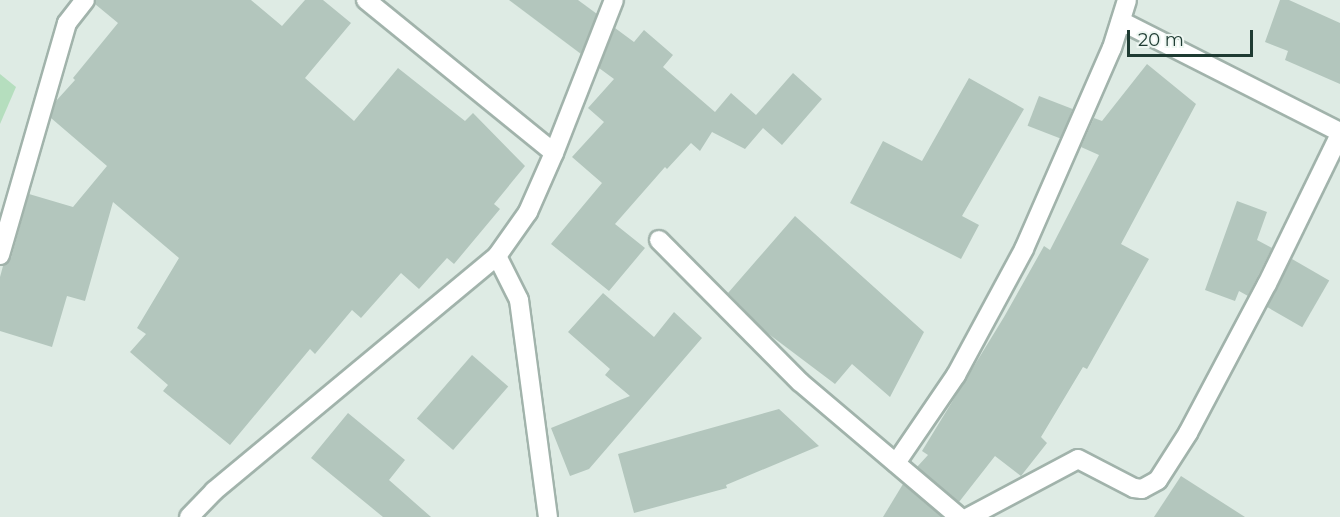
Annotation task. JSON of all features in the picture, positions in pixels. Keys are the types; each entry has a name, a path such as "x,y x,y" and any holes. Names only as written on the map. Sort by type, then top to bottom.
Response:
{"street":[{"path":"0,255 4,222 67,23 85,0"},
{"path":"366,0 555,153"},
{"path":"189,517 214,490 498,256 528,212 555,153 614,0"},
{"path":"896,463 956,375 1023,249 1112,48 1127,0"},
{"path":"969,517 1078,459 1134,488 1142,489 1158,480 1188,433 1267,284 1340,133 1121,21"},
{"path":"659,240 800,382 959,517"},
{"path":"498,256 519,300 548,517"}],"green space":[{"path":"0,74 16,87 0,124"}],"building":[{"path":"96,0 251,0 282,26 305,0 323,0 351,23 305,78 354,121 398,68 465,121 473,113 525,166 494,204 500,209 454,264 447,258 419,289 401,273 361,318 352,310 315,354 310,349 230,445 163,391 168,385 130,352 146,334 137,328 179,258 113,202 85,301 67,296 52,347 0,331 0,277 3,266 11,258 29,194 73,207 107,166 51,118 56,101 75,80 73,78 118,23 95,4"},
{"path":"509,0 578,0 597,14 581,54"},
{"path":"1280,0 1289,0 1340,23 1340,84 1285,60 1288,51 1265,42"},
{"path":"615,28 634,42 644,30 673,55 663,67 715,112 731,93 756,115 793,73 822,99 782,145 763,128 745,149 712,132 700,151 691,143 667,169 665,167 615,224 645,248 609,291 551,244 602,183 572,157 604,122 588,108 614,79 599,68"},
{"path":"1147,64 1196,104 1121,244 1149,259 1087,369 1083,367 1041,437 1047,443 1021,476 995,456 959,502 917,467 928,455 922,451 1004,317 1044,246 1050,250 1099,155 1081,147 1094,118 1102,121"},
{"path":"969,78 1024,109 962,216 979,225 961,259 850,203 883,141 922,161"},
{"path":"1039,96 1073,109 1061,139 1028,126"},
{"path":"1237,201 1267,212 1257,240 1272,248 1248,296 1239,291 1235,301 1205,290"},
{"path":"795,216 924,332 890,397 852,364 835,384 766,332 728,293"},
{"path":"1292,259 1329,280 1302,327 1265,306"},
{"path":"603,293 654,337 674,312 702,338 589,469 570,476 551,428 630,396 605,375 610,369 568,332"},
{"path":"472,355 508,386 453,450 417,418"},
{"path":"779,409 819,446 726,485 727,488 634,513 618,454"},
{"path":"348,413 405,460 389,480 431,517 383,517 311,458"},
{"path":"1181,476 1245,517 1154,517"},
{"path":"903,484 942,517 883,517"}]}
